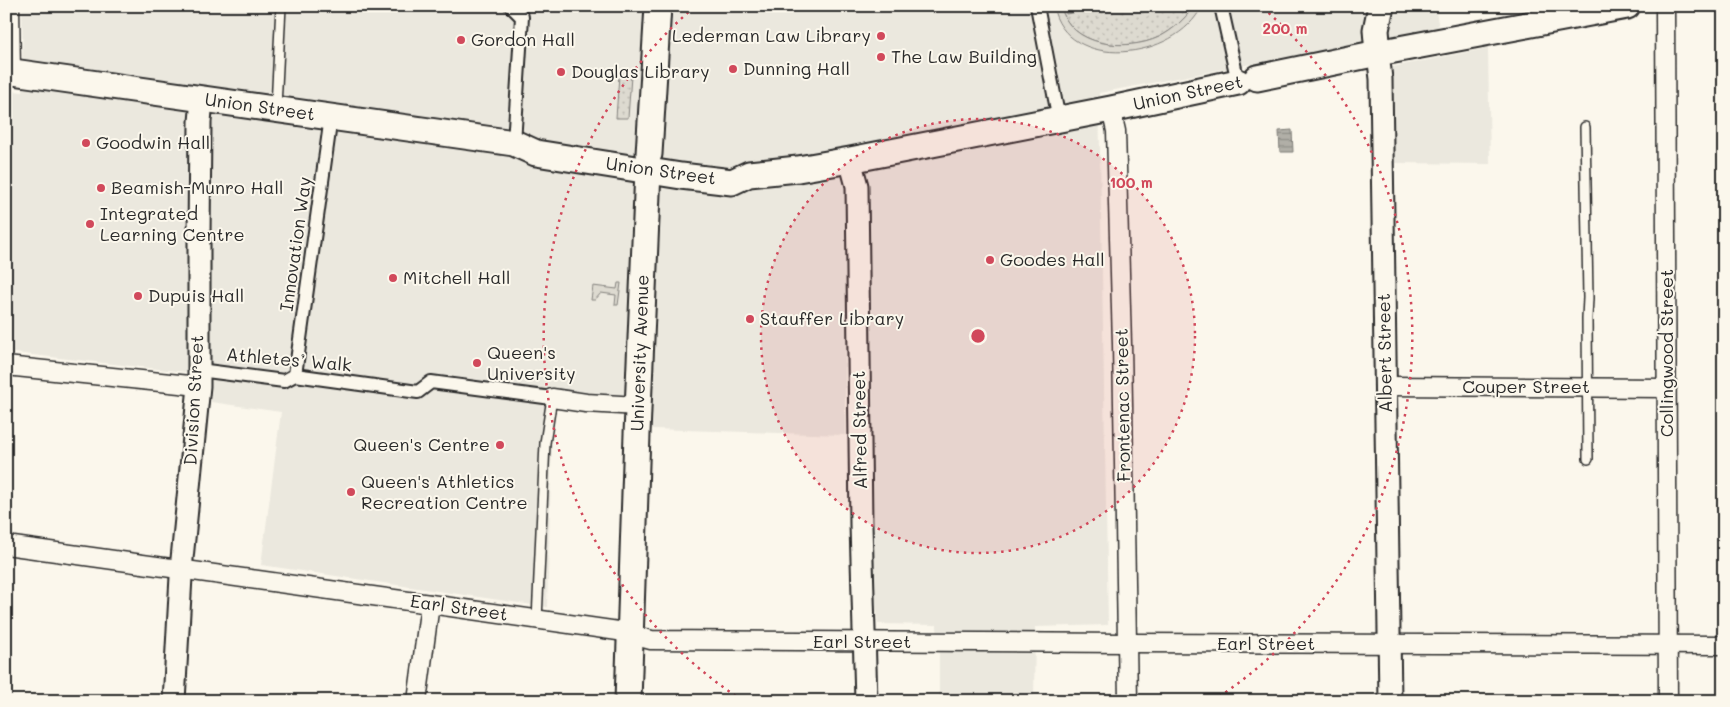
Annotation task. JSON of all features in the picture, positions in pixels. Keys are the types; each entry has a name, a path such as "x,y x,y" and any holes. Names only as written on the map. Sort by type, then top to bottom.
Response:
{"main road":[{"name":"University Avenue","path":"628,701 638,406 658,6"},
{"name":"Albert Street","path":"1378,54 1376,30 1380,6"},
{"name":"Union Street","path":"9,72 514,143 538,138 649,162 732,166 749,174 798,169 850,160 1111,110 1247,80 1627,6"}],"street":[{"path":"9,72 10,6"},
{"path":"511,6 522,17 514,143"},
{"path":"1037,6 1059,120"},
{"path":"1221,6 1247,80"},
{"name":"Collingwood Street","path":"1665,6 1668,701"},
{"name":"Albert Street","path":"1378,54 1381,88 1390,701"},
{"name":"Division Street","path":"174,701 182,569 199,378 200,122 202,99"},
{"name":"Frontenac Street","path":"1111,110 1116,131 1117,151 1128,701"},
{"name":"Innovation Way","path":"295,375 331,117"},
{"name":"Alfred Street","path":"850,160 857,186 861,525 866,701"},
{"path":"6,366 199,378"},
{"name":"Athletes’ Walk","path":"199,378 284,382 295,375 418,392 431,382 552,398"},
{"name":"Couper Street","path":"1386,386 1667,388"},
{"path":"552,398 586,403 638,406"},
{"name":"Earl Street","path":"6,546 430,604 631,635 651,640 1127,644 1724,645"},
{"path":"418,701 430,604"}],"lane":[{"path":"276,109 281,6"},
{"path":"1585,127 1588,459"},
{"path":"537,620 545,443 552,398"}],"shaded area":[{"name":"Queen's University","path":"22,6 1435,6 1439,28 1099,93 1108,625 1035,627 1034,701 939,701 937,625 878,624 845,350 845,435 652,429 652,410 553,407 547,607 261,565 281,412 211,402 212,375 6,352 6,90 23,92"},
{"path":"1053,6 1061,6 1066,20 1075,30 1087,38 1101,43 1116,45 1146,42 1159,37 1178,24 1194,6 1202,6 1189,25 1170,39 1147,48 1123,52 1099,50 1078,42 1062,27"},
{"path":"1061,6 1194,6 1178,24 1159,37 1146,42 1116,45 1101,43 1087,38 1075,30 1066,20"},
{"path":"1065,6 1108,6 1066,14"},
{"path":"1488,48 1490,164 1394,163 1392,67"},
{"path":"619,75 631,76 628,118 616,118"},
{"path":"1292,130 1293,152 1280,152 1279,131"},
{"path":"618,283 621,283 618,305 615,305 616,295 601,293 595,300 591,300 593,286 617,289"}],"place":[{"name":"Lederman Law Library","path":"881,36"},
{"name":"Gordon Hall","path":"461,40"},
{"name":"The Law Building","path":"881,57"},
{"name":"Dunning Hall","path":"733,69"},
{"name":"Douglas Library","path":"561,72"},
{"name":"Goodwin Hall","path":"86,143"},
{"name":"Beamish-Munro Hall","path":"101,188"},
{"name":"Integrated Learning Centre","path":"90,224"},
{"name":"Goodes Hall","path":"990,260"},
{"name":"Mitchell Hall","path":"393,278"},
{"name":"Dupuis Hall","path":"138,296"},
{"name":"Stauffer Library","path":"750,319"},
{"name":"Queen's University","path":"477,363"},
{"name":"Queen's Centre","path":"500,445"},
{"name":"Queen's Athletics Recreation Centre","path":"351,492"}]}
